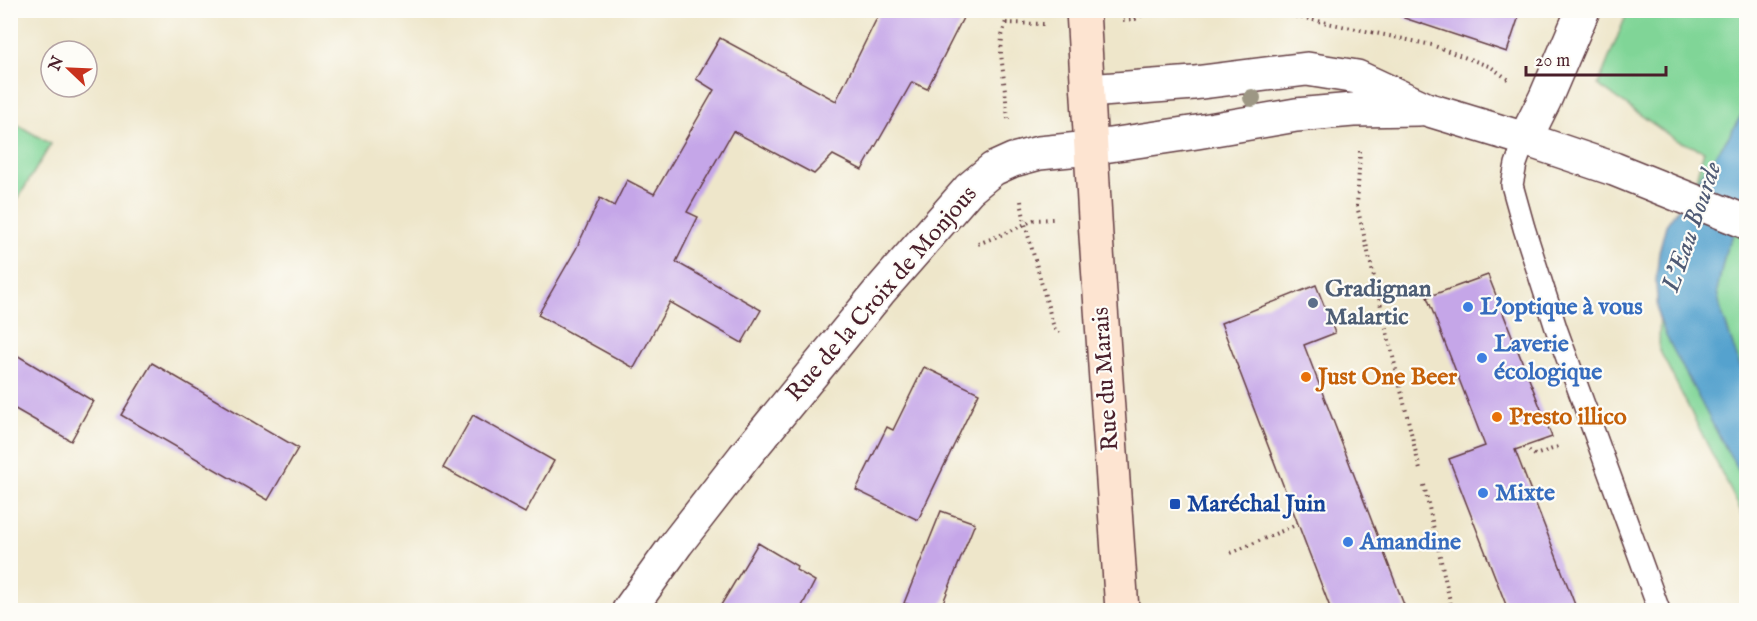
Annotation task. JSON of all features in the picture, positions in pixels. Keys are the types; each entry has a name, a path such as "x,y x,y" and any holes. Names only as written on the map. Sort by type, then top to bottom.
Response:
{"main road":[{"path":"1083,10 1090,148"},
{"name":"Rue du Marais","path":"1090,148 1122,610"}],"street":[{"path":"1525,139 1545,99 1583,10"},
{"path":"1088,92 1194,83 1307,69 1357,77 1426,109 1614,169 1746,222"},
{"name":"Rue de la Croix de Monjous","path":"629,610 676,543 879,292 969,189 993,169 1038,153 1090,148 1296,115 1353,110 1426,109"}],"lane":[{"path":"1525,139 1512,184 1524,228 1556,328 1659,610"}],"path":[{"path":"1266,10 1432,45 1491,67 1520,88 1545,99"},
{"path":"1361,149 1358,206 1420,470"},
{"path":"977,244 1034,220 1095,217"},
{"path":"1025,224 1054,328 1105,376"},
{"path":"1424,485 1452,610"},
{"path":"1231,553 1298,524"}],"green space":[{"path":"1628,11 1746,11 1746,521 1659,349 1660,300 1704,151 1676,140 1598,85"},
{"path":"11,121 51,144 11,210"}],"water":[{"name":"L'Eau Bourde","path":"1746,107 1746,209 1726,250 1717,291 1739,363 1746,376 1746,484 1666,336 1658,315 1656,282 1659,252 1666,225 1729,136"}],"building":[{"path":"881,10 967,10 927,89 912,82 862,170 833,155 814,174 733,131 687,212 698,217 676,262 761,310 742,343 670,302 634,368 538,315 576,249 600,198 614,206 627,180 654,194 714,90 696,79 720,38 836,101"},
{"path":"1405,10 1521,10 1507,52 1404,18"},
{"path":"1488,275 1552,437 1515,450 1577,610 1508,610 1449,459 1485,446 1427,297"},
{"path":"1316,285 1335,333 1304,345 1406,610 1331,610 1221,323"},
{"path":"10,351 93,401 71,441 10,406"},
{"path":"152,363 298,448 268,500 121,415"},
{"path":"924,367 979,393 918,520 856,490 887,427 893,430"},
{"path":"473,415 554,461 525,513 443,468"},
{"path":"941,511 975,523 940,610 925,610 904,603"},
{"path":"758,543 797,566 796,570 815,581 800,610 718,610"}],"place":[{"name":"Gradignan Malartic","path":"1313,303"},
{"name":"L'optique à vous","path":"1468,307"},
{"name":"Laverie écologique","path":"1482,358"},
{"name":"Just One Beer","path":"1306,377"},
{"name":"Presto illico","path":"1497,417"},
{"name":"Mixte","path":"1483,493"},
{"name":"Maréchal Juin","path":"1175,504"},
{"name":"Amandine","path":"1348,542"}]}
